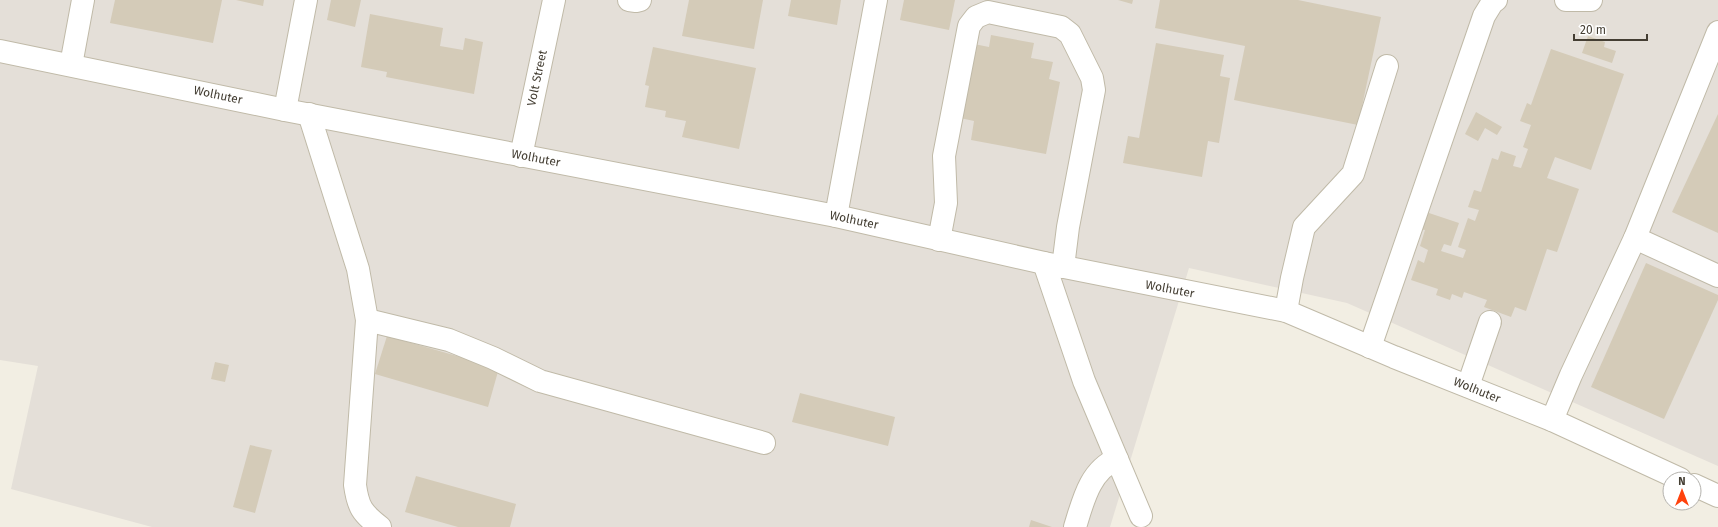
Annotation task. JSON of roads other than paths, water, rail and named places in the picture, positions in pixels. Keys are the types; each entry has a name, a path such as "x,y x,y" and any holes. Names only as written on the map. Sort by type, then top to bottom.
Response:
{"street":[{"path":"71,65 83,0"},
{"path":"286,110 306,0"},
{"name":"Volt Street","path":"521,156 554,0"},
{"path":"629,0 640,0"},
{"path":"836,216 876,0"},
{"path":"1370,347 1484,16 1492,3 1496,0"},
{"path":"1566,0 1591,0"},
{"path":"940,240 946,203 944,156 969,26 976,17 988,12 1061,27 1070,34 1092,78 1094,90 1068,227 1054,265 1084,381 1141,516"},
{"path":"1552,420 1571,375 1635,238 1718,32"},
{"name":"Wolhuter","path":"0,51 286,110 836,216 1054,265 1286,311 1370,347 1552,420 1663,471"},
{"path":"1286,311 1304,227 1353,174 1387,66"},
{"path":"309,114 358,269 367,320 355,485 358,502 365,516 380,527"},
{"path":"1635,238 1718,276"},
{"path":"367,320 450,340 493,358 540,381 764,443"},
{"path":"1468,386 1490,322"},
{"path":"1075,527 1091,483 1096,474 1107,463 1117,459"},
{"path":"1702,489 1718,496"}]}
